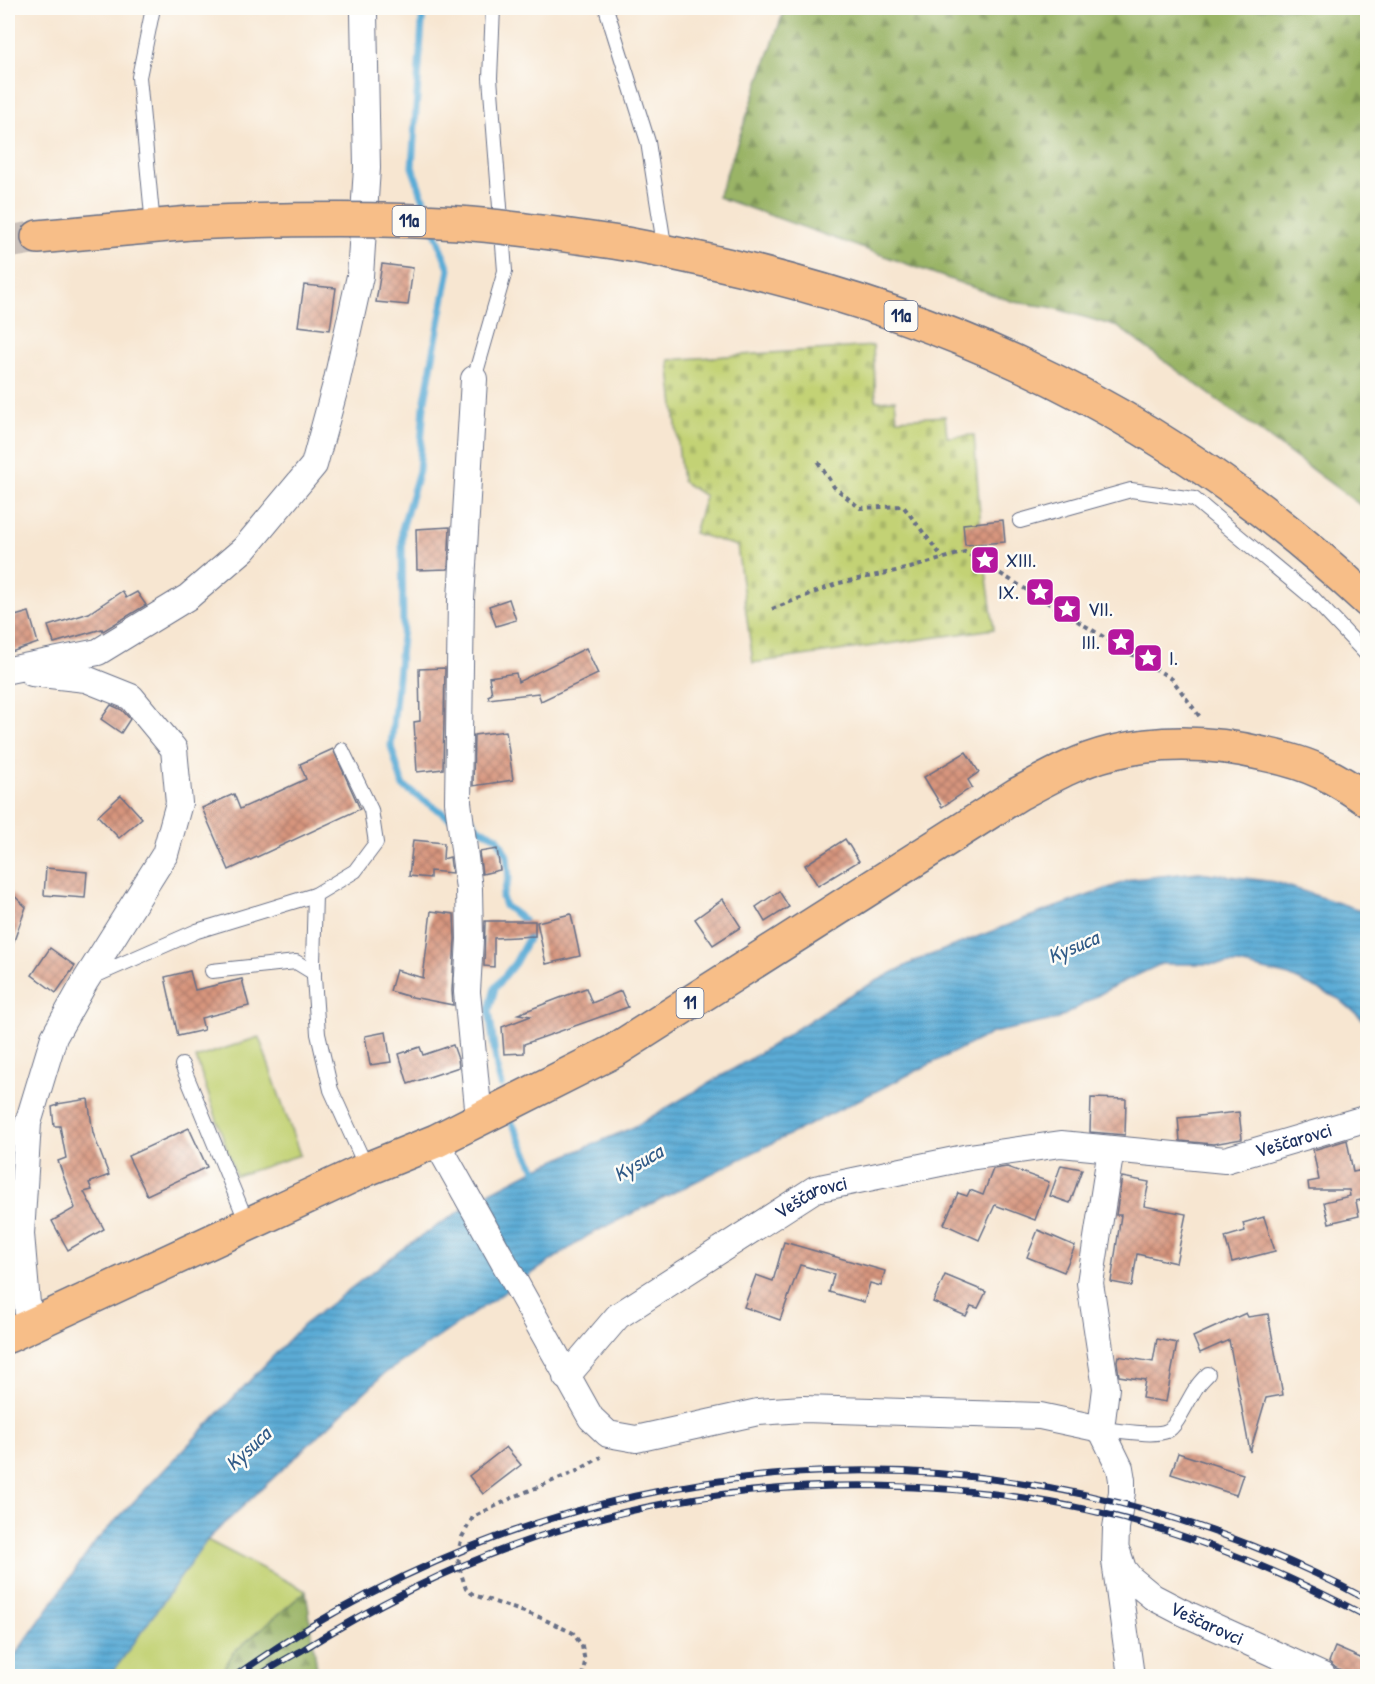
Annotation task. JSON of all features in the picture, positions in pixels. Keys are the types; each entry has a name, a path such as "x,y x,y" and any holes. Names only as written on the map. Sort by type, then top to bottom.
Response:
{"main road":[{"name":"11a","path":"38,237 190,223 279,219 394,220 460,224 541,231 665,251 810,287 879,308 952,335 1023,366 1091,400 1157,438 1246,499 1331,566 1368,601"},
{"name":"11","path":"18,1331 368,1169 435,1141 614,1051 1018,794 1073,765 1110,753 1154,745 1195,743 1239,748 1292,760 1320,771 1368,800"}],"street":[{"path":"8,670 98,652 188,597 244,549 314,465 336,384 360,276 367,168 365,8"},
{"path":"474,379 461,599 458,802 469,889 470,939 467,992 479,1118"},
{"path":"8,670 86,679 131,697 174,748 178,803 165,854 54,1036 28,1123 14,1235 18,1331"},
{"name":"Veščarovci","path":"566,1377 618,1316 815,1189 969,1157 1061,1144 1225,1160 1368,1118"},
{"path":"435,1141 591,1418 608,1434 636,1439 758,1412 803,1409 1040,1416 1101,1429 1106,1388 1090,1283 1111,1149"},
{"name":"Veščarovci","path":"1101,1429 1120,1468 1122,1480 1116,1528 1116,1571 1131,1677"},
{"name":"Veščarovci","path":"1116,1542 1123,1569 1130,1578 1153,1597 1323,1677"}],"lane":[{"path":"153,8 139,77 153,226"},
{"path":"474,379 505,271 490,78 493,8"},
{"path":"606,8 648,142 665,251"},
{"path":"1020,521 1131,490 1194,499 1314,599 1368,656"},
{"path":"86,981 197,931 315,895 355,871 376,843 371,810 342,750"},
{"path":"315,895 314,973 318,1034 332,1090 368,1169"},
{"path":"213,971 296,962 314,973"},
{"path":"182,1065 248,1225"},
{"path":"1101,1429 1153,1433 1168,1431 1208,1374"}],"path":[{"path":"818,462 834,487 860,508 903,506 943,558"},
{"path":"772,609 839,583 910,568 964,552 1172,679 1221,746"},
{"path":"582,1677 585,1662 582,1646 573,1633 539,1617 474,1595 466,1589 459,1567 458,1552 462,1537 473,1517 597,1461 609,1451 619,1436"}],"green space":[{"path":"785,8 1367,8 1367,510 1118,327 1050,307 1014,302 718,197"},
{"path":"873,346 876,401 895,400 897,419 945,416 947,437 974,435 982,542 994,629 753,663 737,546 694,533 705,496 682,481 669,360"},
{"path":"259,1037 300,1155 236,1176 196,1058"},
{"path":"207,1540 306,1591 233,1653 220,1676 110,1676"},
{"path":"306,1591 318,1676 220,1676 233,1653"}],"water":[{"name":"Kysuca","path":"1199,872 1275,882 1357,909 1367,915 1367,1023 1339,999 1289,976 1239,964 1161,964 1112,987 1058,1019 992,1033 589,1235 384,1374 207,1540 110,1676 8,1676 8,1665 96,1541 303,1325 406,1246 485,1195 535,1169 634,1127 747,1061 846,997 915,961 1133,879"}],"building":[{"path":"382,264 413,268 408,305 376,302"},
{"path":"304,285 336,288 330,330 298,326"},
{"path":"1003,520 1005,542 965,545 963,524"},
{"path":"450,527 448,569 417,570 416,529"},
{"path":"122,591 126,598 137,592 146,605 103,631 102,629 54,643 48,626 89,613"},
{"path":"509,599 516,620 496,626 489,606"},
{"path":"29,612 38,643 8,653 8,618"},
{"path":"586,648 598,674 541,701 538,693 489,699 488,696 492,694 489,677 516,673 518,682"},
{"path":"445,668 443,769 417,772 414,722 420,721 419,669"},
{"path":"111,705 122,710 130,719 121,733 101,719"},
{"path":"506,731 513,780 473,786 474,735"},
{"path":"333,749 360,809 229,870 202,808 234,794 240,809 306,779 300,764"},
{"path":"966,752 979,772 968,780 972,787 942,807 924,777"},
{"path":"121,795 142,818 119,838 98,816"},
{"path":"845,839 859,861 818,886 805,865"},
{"path":"413,840 444,843 443,859 450,857 452,873 430,871 430,878 409,876"},
{"path":"497,849 500,870 482,874 479,852"},
{"path":"46,868 87,872 85,898 44,895"},
{"path":"8,890 26,907 10,952 8,952"},
{"path":"779,891 789,907 765,922 756,907"},
{"path":"723,899 741,927 713,945 695,919"},
{"path":"431,911 454,914 453,1005 390,991 396,970 423,978"},
{"path":"571,914 580,956 546,964 537,922"},
{"path":"485,921 535,921 535,936 494,938 494,967 484,966"},
{"path":"50,948 75,966 56,993 32,975"},
{"path":"190,971 195,990 242,979 249,1006 201,1018 204,1030 178,1036 165,977"},
{"path":"586,988 592,1003 621,991 628,1007 524,1044 524,1053 504,1054 502,1027 531,1016 518,1014"},
{"path":"386,1032 391,1062 370,1065 365,1036"},
{"path":"453,1045 459,1067 408,1084 399,1054 420,1047 423,1055"},
{"path":"1091,1098 1126,1099 1125,1135 1090,1132"},
{"path":"88,1099 93,1133 109,1175 89,1183 92,1190 84,1192 104,1229 68,1250 52,1221 75,1208 58,1161 66,1158 60,1126 54,1126 52,1107 57,1104"},
{"path":"1239,1112 1242,1139 1213,1144 1180,1141 1178,1118"},
{"path":"189,1128 207,1167 147,1195 128,1156"},
{"path":"1347,1140 1353,1172 1368,1169 1368,1198 1356,1201 1359,1216 1329,1223 1324,1202 1350,1196 1349,1190 1309,1190 1308,1182 1319,1180 1313,1150"},
{"path":"1061,1165 1082,1169 1070,1203 1050,1196"},
{"path":"1007,1167 1049,1182 1035,1220 995,1205 979,1240 944,1224 958,1193 967,1196 970,1190 983,1195 993,1169"},
{"path":"1122,1177 1149,1182 1144,1206 1186,1214 1176,1263 1137,1254 1132,1286 1111,1282 1121,1215 1116,1215"},
{"path":"1264,1217 1275,1251 1232,1262 1225,1237 1245,1231 1243,1223"},
{"path":"1038,1230 1075,1246 1064,1272 1027,1257"},
{"path":"784,1242 885,1271 881,1286 870,1283 864,1302 829,1292 834,1274 800,1265 780,1320 744,1307 756,1275 773,1281"},
{"path":"945,1275 986,1292 978,1308 971,1306 966,1316 933,1302"},
{"path":"1246,1313 1248,1317 1268,1314 1283,1395 1266,1398 1250,1452 1229,1340 1200,1353 1193,1337"},
{"path":"1157,1339 1177,1343 1166,1402 1142,1398 1145,1380 1119,1376 1118,1356 1153,1362"},
{"path":"506,1447 521,1465 483,1494 469,1476"},
{"path":"1178,1453 1243,1474 1236,1495 1171,1474"},
{"path":"1335,1647 1365,1660 1358,1677 1336,1668 1329,1662"}],"waterway":[{"path":"423,8 412,167 428,212"},
{"path":"435,231 449,269 424,406 419,471 402,529 403,627 391,746 403,786 450,818"},
{"path":"470,817 478,828 497,837 507,856 509,878 502,897 505,906 524,920 528,939 515,963 495,988 489,1010 501,1085"},
{"path":"511,1121 535,1169 540,1174"}],"tunnel":[{"path":"8,242 38,237"}],"railway":[{"path":"235,1676 366,1595 503,1535 645,1494 791,1473 937,1473 1083,1494 1228,1537 1368,1600"},
{"path":"259,1676 402,1594 470,1563 540,1536 648,1507 722,1495 798,1488 875,1486 952,1490 1028,1499 1102,1513 1173,1533 1223,1551 1297,1582 1368,1617"}],"place":[{"name":"XIII.","path":"985,560"},
{"name":"IX.","path":"1040,592"},
{"name":"VII.","path":"1067,609"},
{"name":"III.","path":"1121,642"},
{"name":"I.","path":"1148,658"}]}
